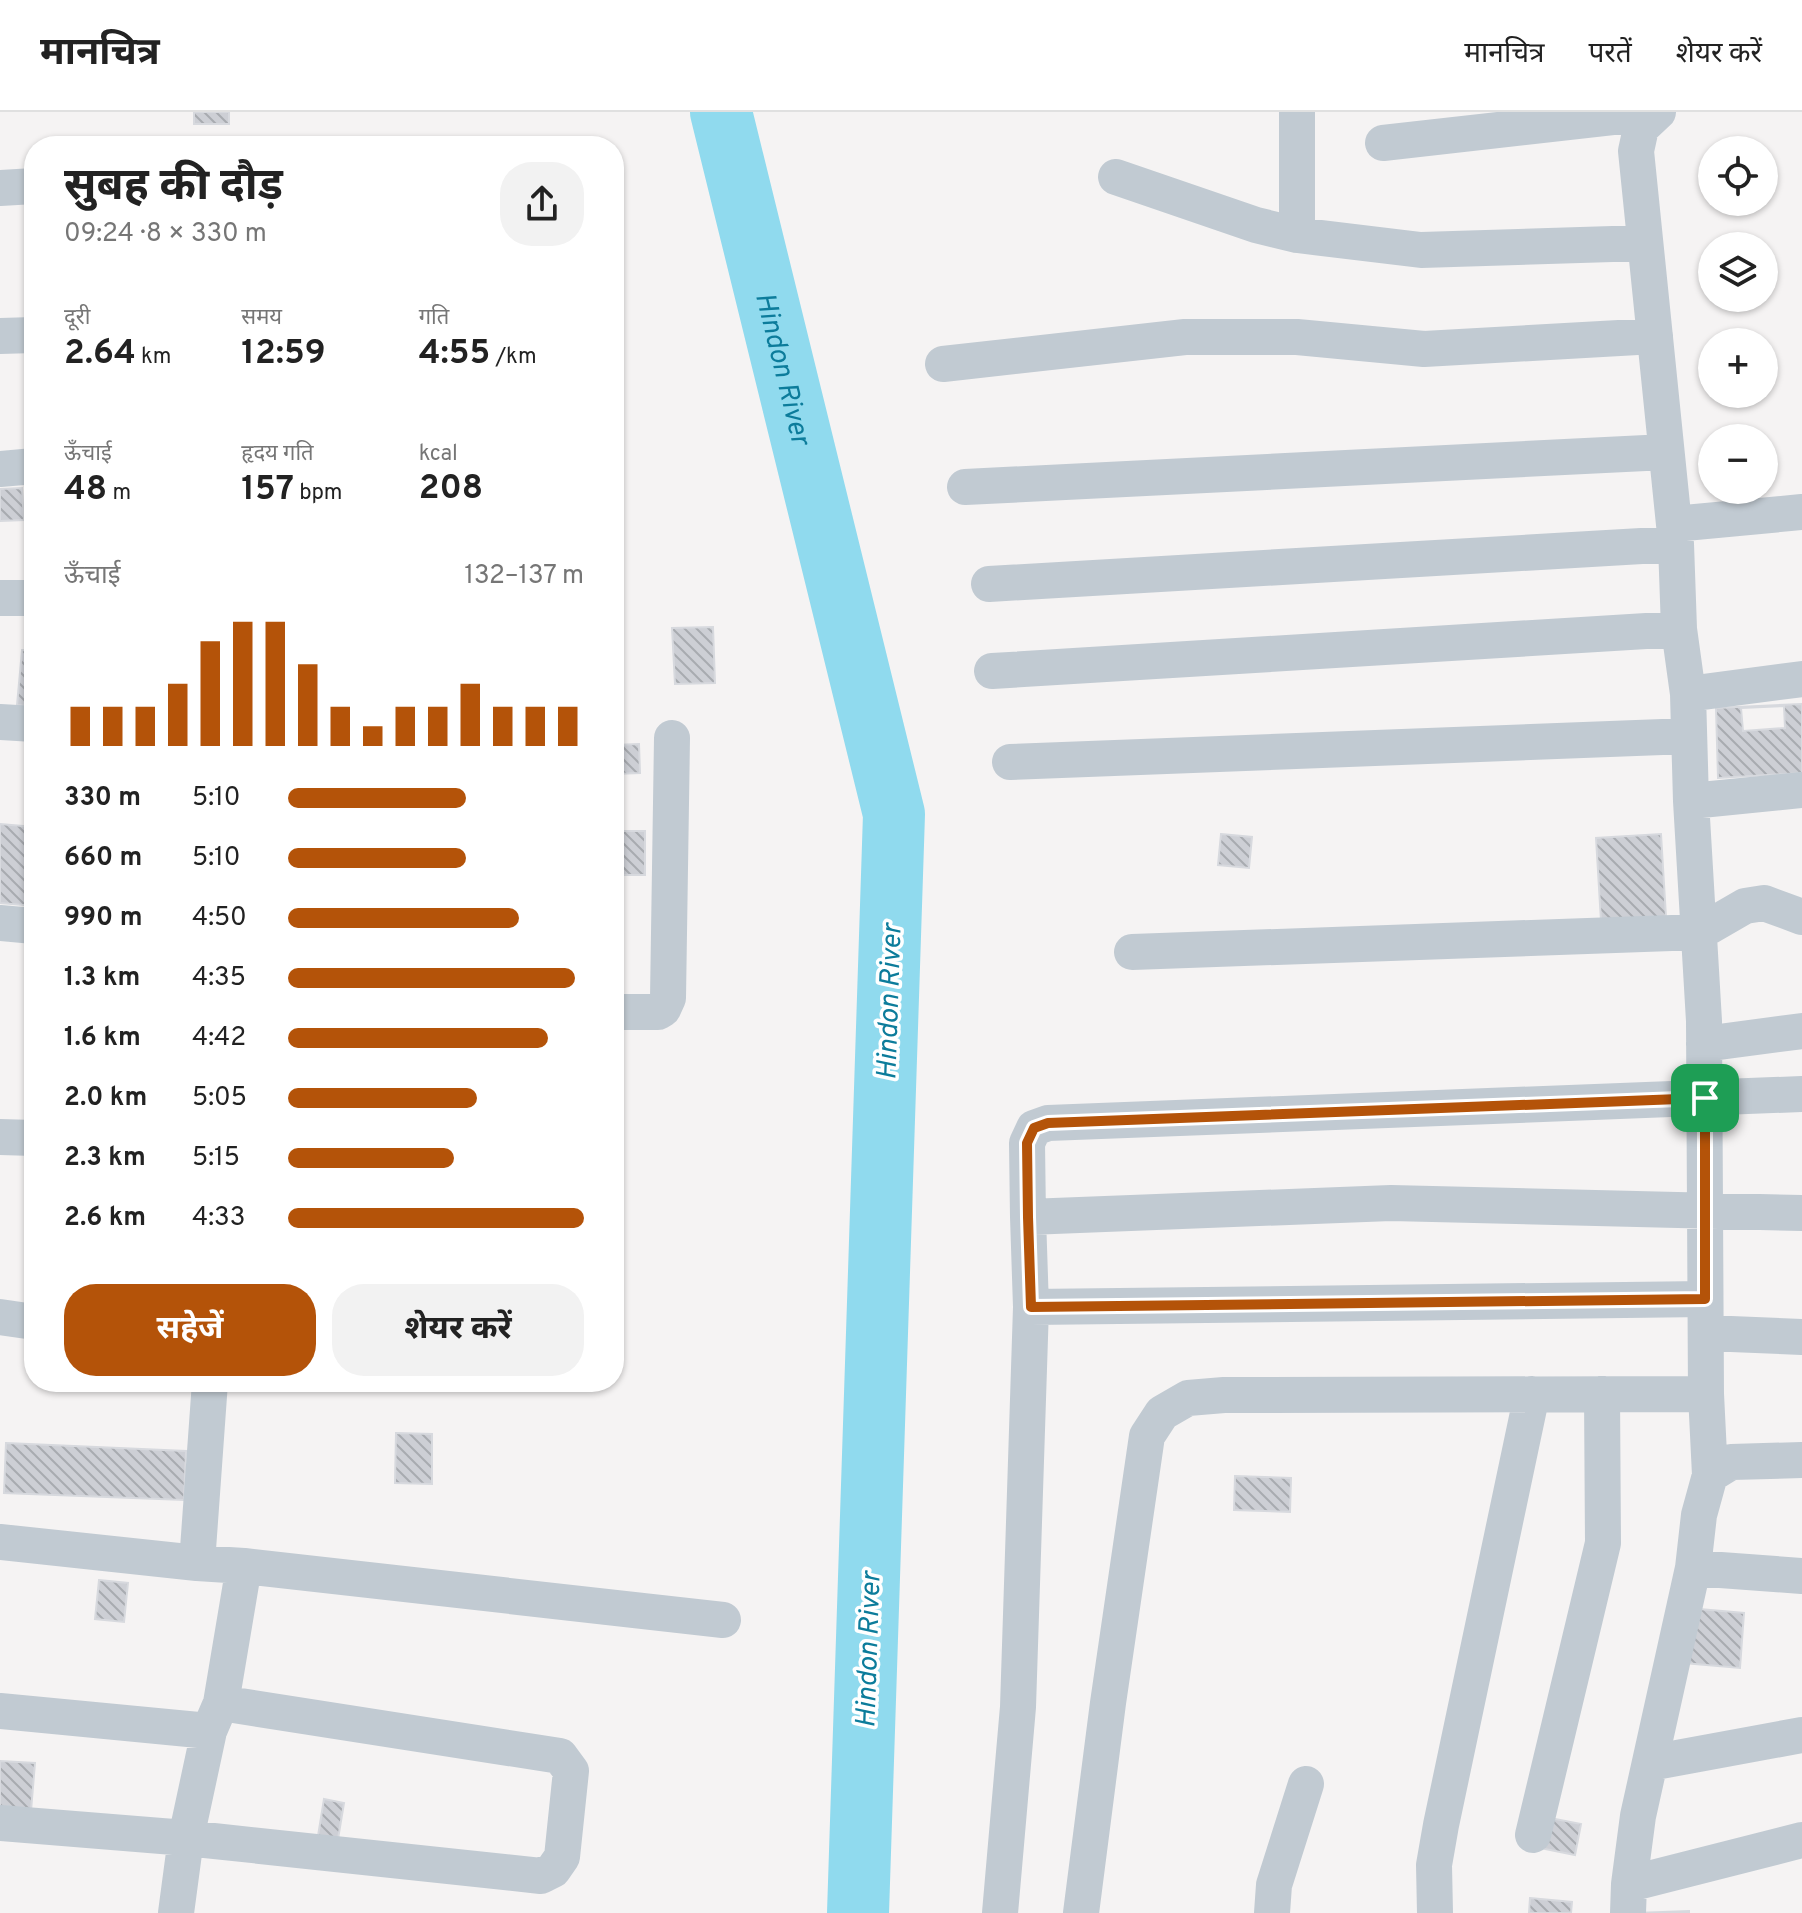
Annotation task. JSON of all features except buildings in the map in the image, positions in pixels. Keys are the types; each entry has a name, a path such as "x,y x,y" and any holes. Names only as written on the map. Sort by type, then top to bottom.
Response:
{"street":[{"path":"1297,112 1297,235"},
{"path":"1383,143 1657,112"},
{"path":"1657,112 1641,128 1636,151 1675,534 1679,629 1688,694 1704,1044 1706,1394 1710,1475 1699,1515 1693,1568 1638,1816 1628,1899 1802,1840"},
{"path":"1116,177 1256,225 1297,235 1421,250 1645,243"},
{"path":"0,188 24,187"},
{"path":"0,336 24,335"},
{"path":"943,364 1185,337 1297,337 1424,349 1655,336"},
{"path":"965,487 1666,452"},
{"path":"0,469 24,467"},
{"path":"989,584 1675,534 1802,512"},
{"path":"0,598 24,598"},
{"path":"992,671 1679,629"},
{"path":"1688,694 1802,679"},
{"path":"0,722 24,723"},
{"path":"1010,762 1689,736"},
{"path":"624,1012 658,1012 668,998 672,738"},
{"path":"1691,801 1802,790"},
{"path":"1132,952 1700,932 1745,906 1764,903 1802,917"},
{"path":"0,923 24,925"},
{"path":"1704,1044 1802,1031"},
{"path":"1000,1913 1018,1707 1031,1307 1027,1143 1034,1128 1048,1123 1802,1094"},
{"path":"0,1137 24,1138"},
{"path":"1028,1217 1391,1203 1802,1213"},
{"path":"1031,1307 1706,1316 1802,1337"},
{"path":"0,1317 24,1321"},
{"path":"197,1563 209,1392"},
{"path":"1435,1913 1434,1865 1441,1825 1532,1394"},
{"path":"1533,1835 1603,1543 1602,1394"},
{"path":"1081,1913 1147,1436 1162,1413 1188,1398 1224,1395 1706,1394"},
{"path":"1710,1475 1731,1462 1802,1460"},
{"path":"0,1542 723,1620"},
{"path":"176,1913 186,1838 215,1717 244,1566"},
{"path":"1693,1568 1802,1576"},
{"path":"0,1711 215,1717 560,1756 571,1771 562,1857 553,1870 541,1876 186,1838 0,1823"},
{"path":"1650,1763 1802,1735"},
{"path":"1272,1913 1274,1885 1306,1784"}],"waterway":[{"name":"Hindon River","path":"721,112 894,814 858,1913"}],"route":[{"path":"1705,1098 1705,1299 1031,1307 1027,1143 1034,1128 1048,1123 1705,1098"}]}
